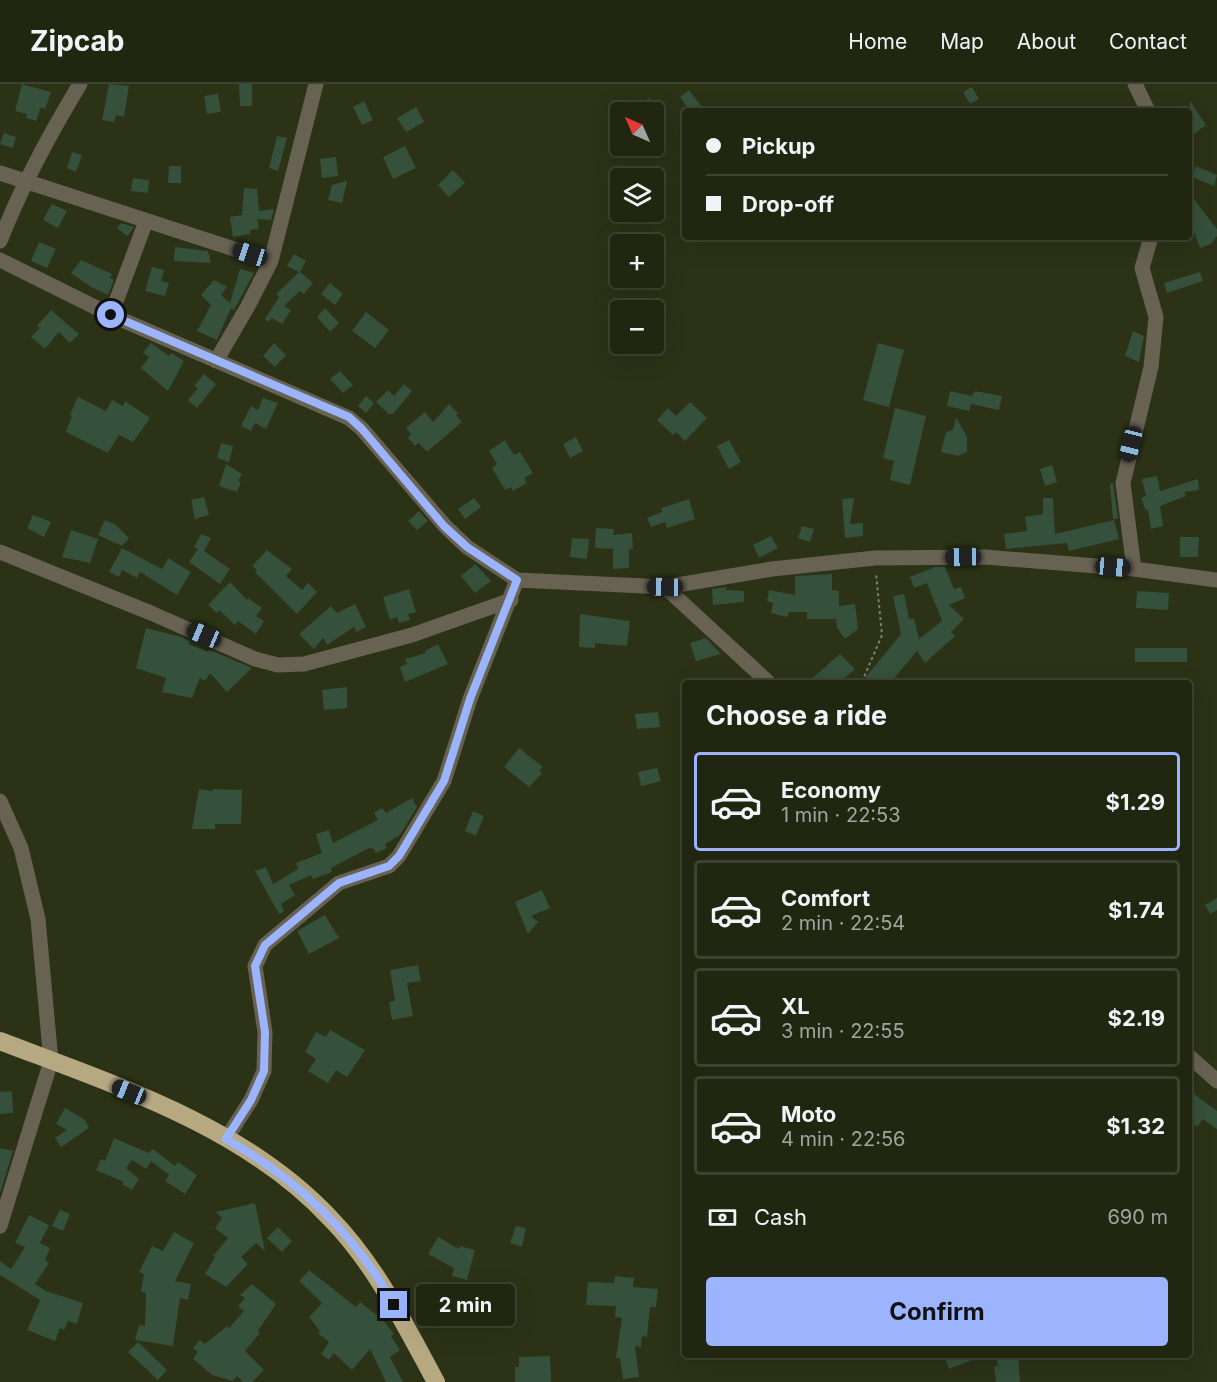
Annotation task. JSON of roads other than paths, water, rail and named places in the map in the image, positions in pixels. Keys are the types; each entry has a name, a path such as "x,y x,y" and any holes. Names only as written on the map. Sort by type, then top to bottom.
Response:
{"highway":[{"path":"0,1041 167,1108 226,1139 296,1184 332,1219 383,1285 436,1382"}],"street":[{"path":"0,241 24,182 47,137 80,84"},
{"path":"216,361 271,261 316,84"},
{"path":"1135,84 1147,108"},
{"path":"0,174 271,261"},
{"path":"111,315 146,221"},
{"path":"1134,569 1123,483 1151,367 1156,317 1142,268 1150,240"},
{"path":"0,261 111,315 349,417 362,429 444,526 467,547 517,580 665,587 772,569 875,558 985,557 1134,569 1217,580"},
{"path":"0,552 151,613 255,659 278,665 304,664 412,635 511,600"},
{"path":"226,1139 251,1100 264,1071 265,1032 255,966 265,945 339,883 389,866 399,856 444,781 470,699 517,580"},
{"path":"665,587 766,680"},
{"path":"0,801 21,848 38,919 51,1061 0,1226"},
{"path":"1192,1059 1217,1081"}]}
